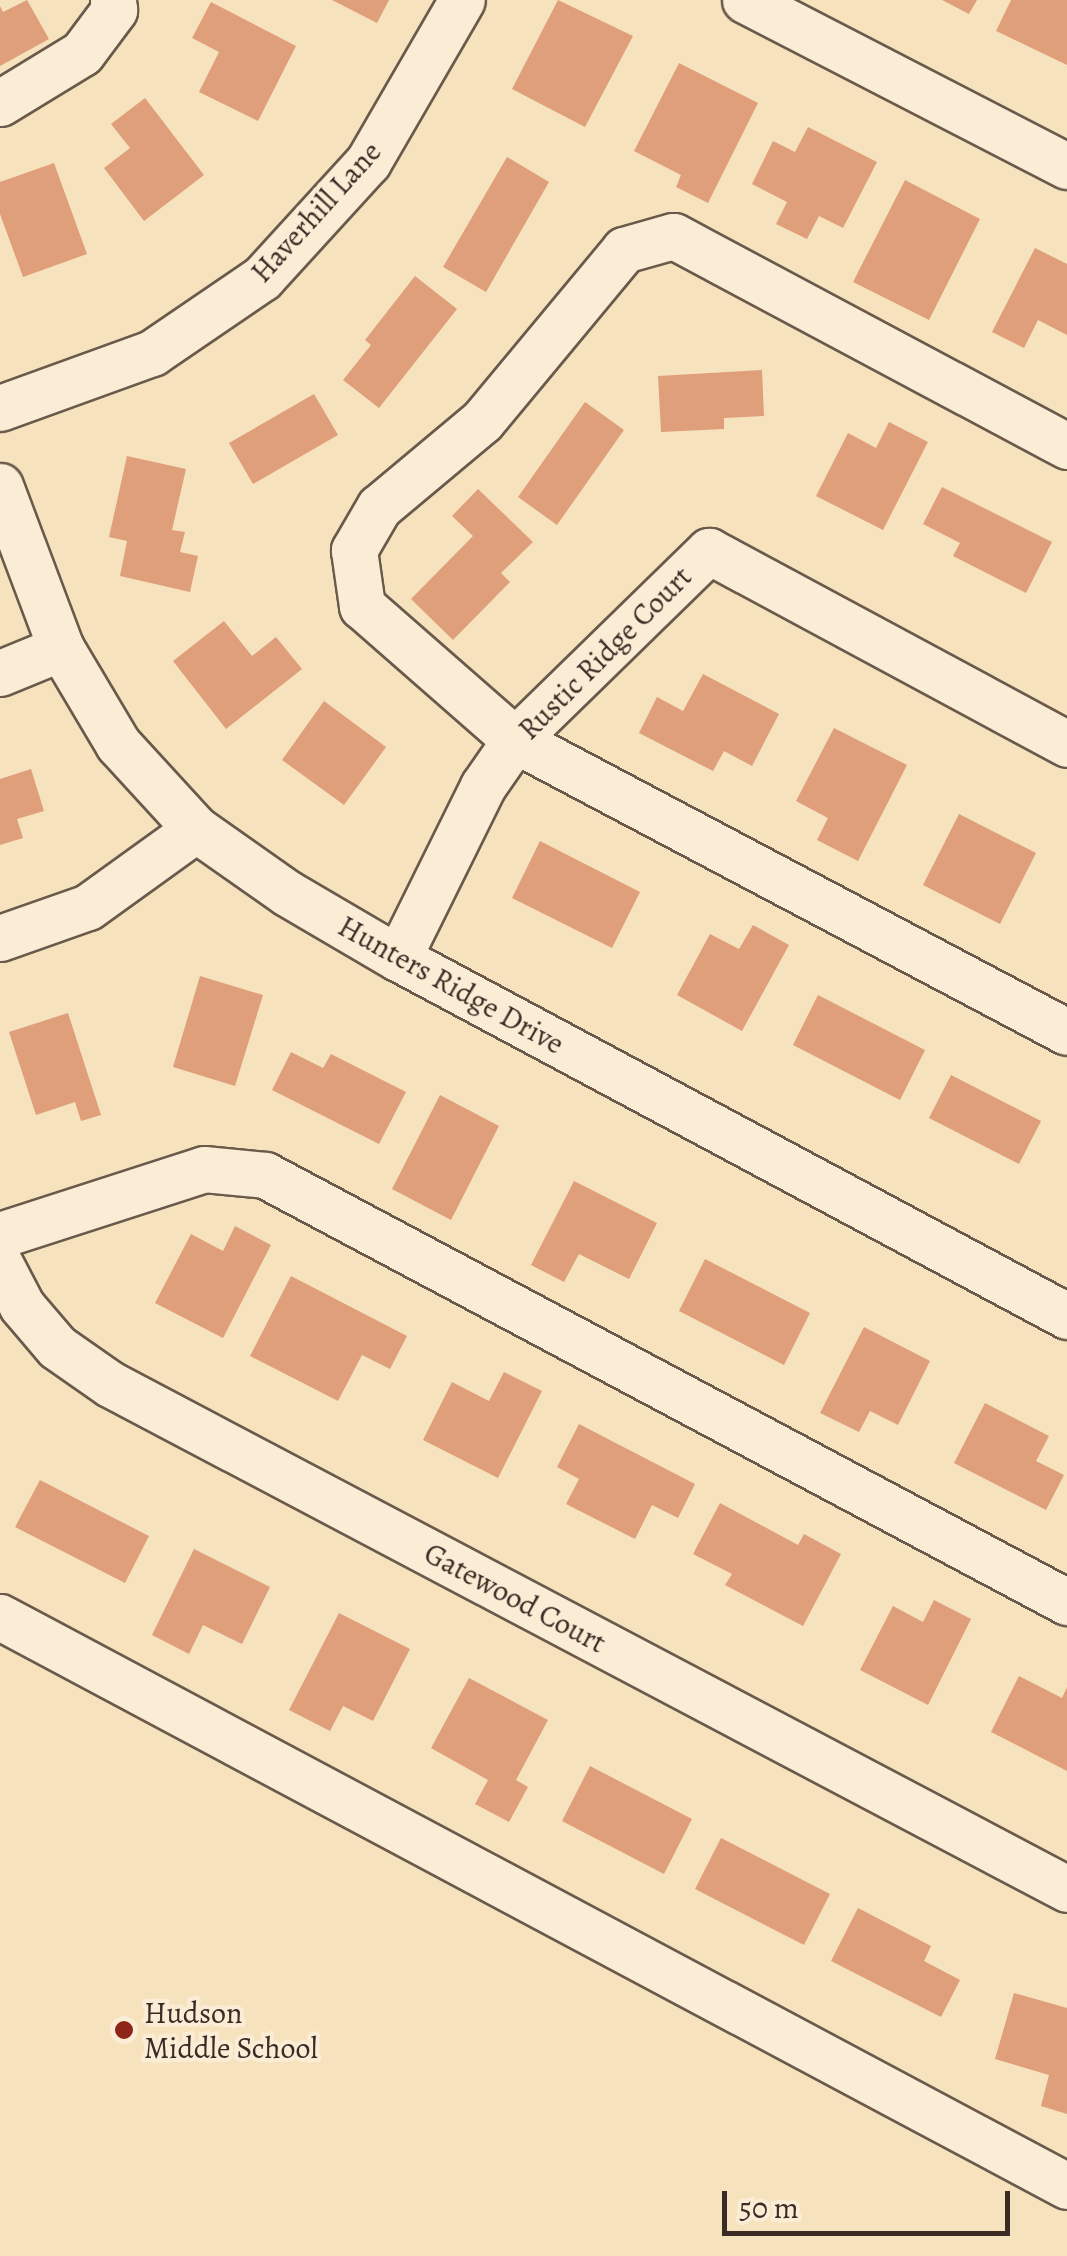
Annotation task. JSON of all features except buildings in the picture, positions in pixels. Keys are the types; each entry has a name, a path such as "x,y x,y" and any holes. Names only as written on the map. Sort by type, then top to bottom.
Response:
{"street":[{"path":"0,103 82,53 114,10 113,0"},
{"name":"Haverhill Lane","path":"0,408 152,352 262,278 368,162 462,0"},
{"path":"745,0 1067,166"},
{"path":"1067,446 672,236 624,250 482,422 379,508 354,550 362,606 516,740 1067,1032"},
{"name":"Hunters Ridge Drive","path":"0,486 60,648 118,744 196,829 287,893 398,958 1067,1316"},
{"name":"Rustic Ridge Court","path":"398,958 482,786 516,740 709,551 1067,744"},
{"path":"0,673 60,648"},
{"path":"0,938 88,907 196,829"},
{"path":"0,1235 204,1169 266,1175 1067,1602"},
{"name":"Gatewood Court","path":"0,1264 22,1306 57,1347 110,1384 1067,1889"},
{"path":"0,1617 1067,2186"}],"place":[{"name":"Hudson Middle School","path":"124,2030"}]}
